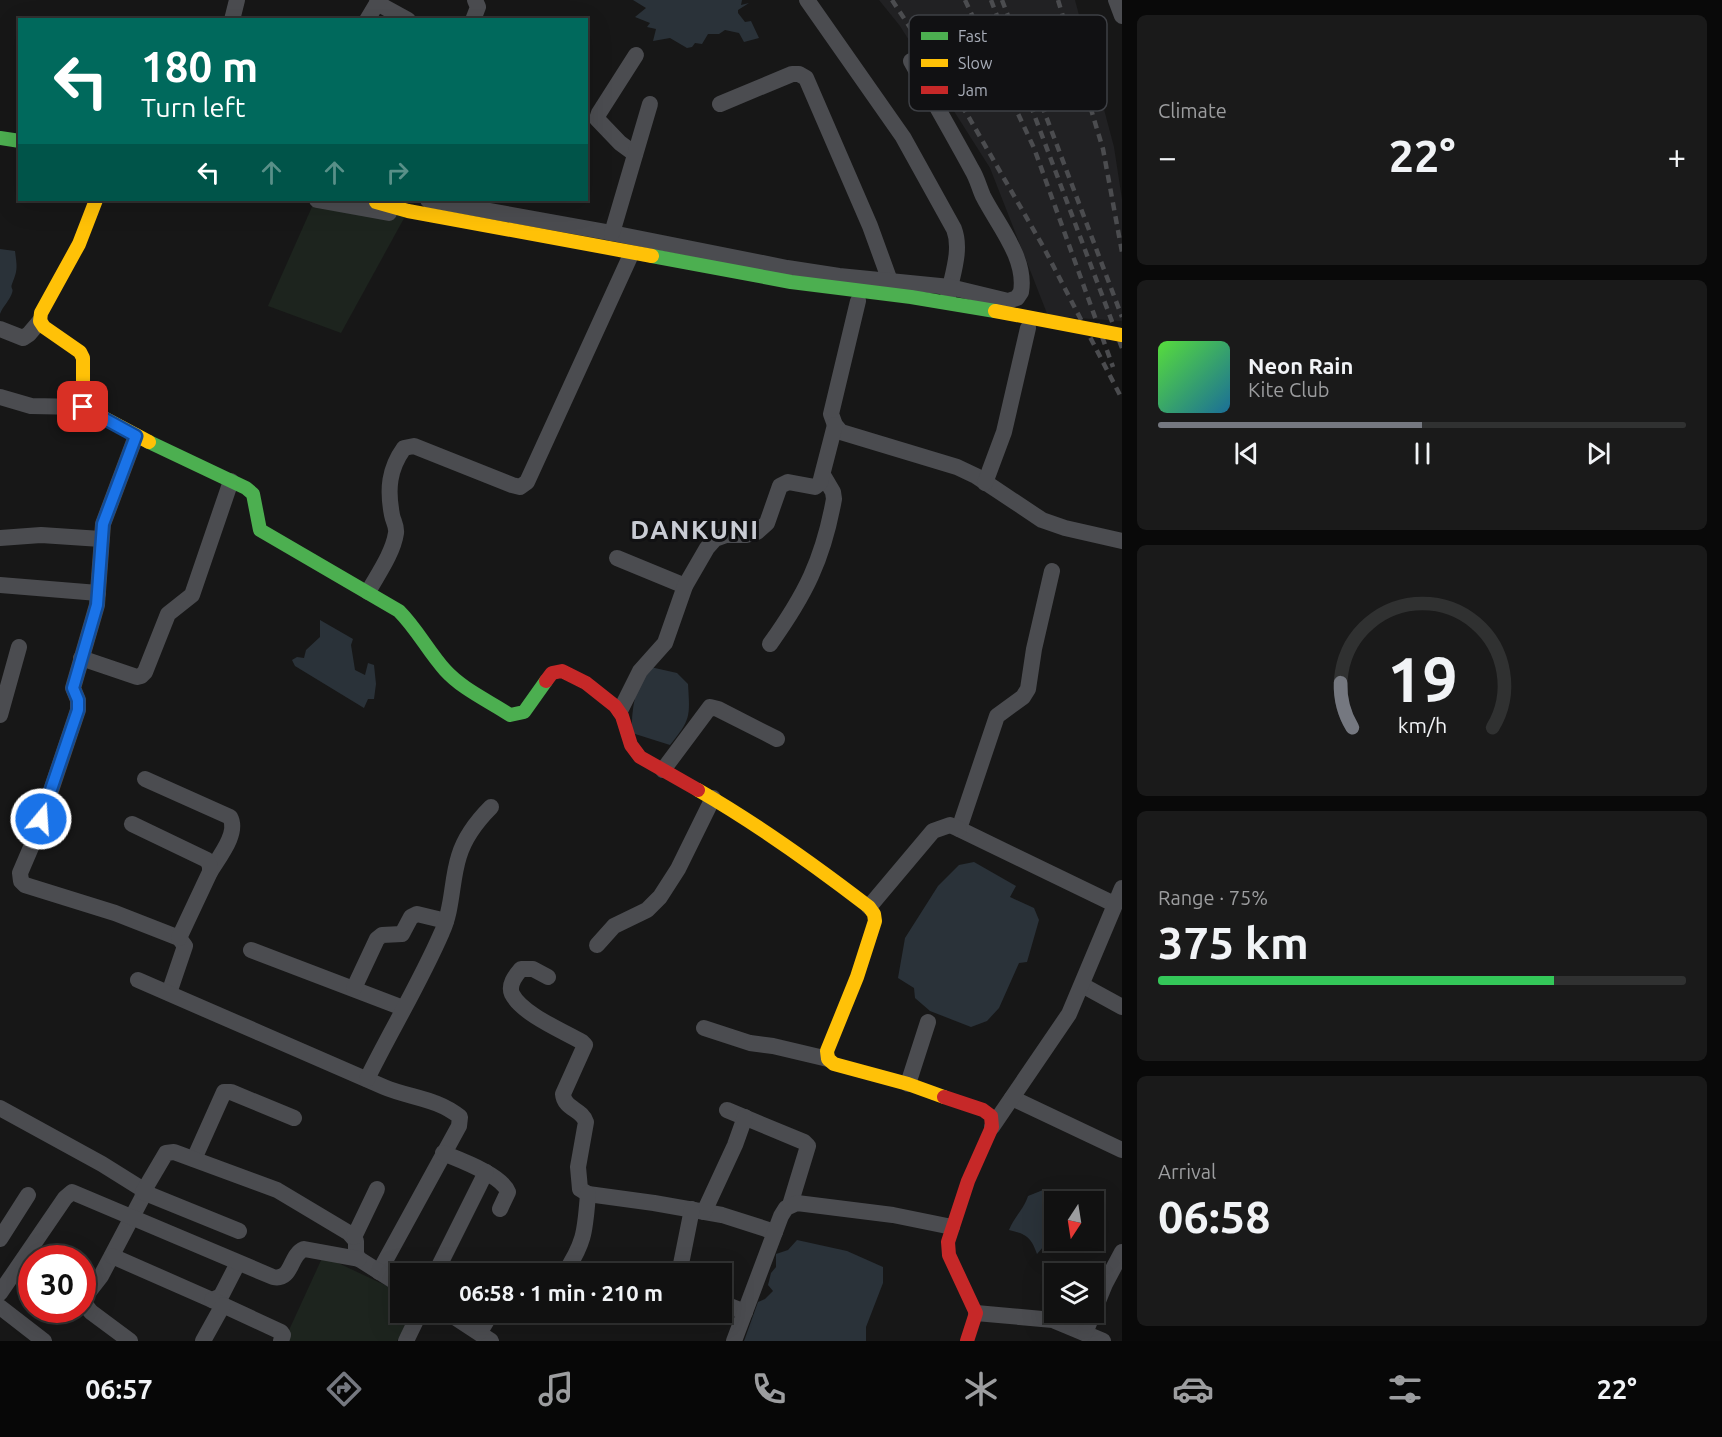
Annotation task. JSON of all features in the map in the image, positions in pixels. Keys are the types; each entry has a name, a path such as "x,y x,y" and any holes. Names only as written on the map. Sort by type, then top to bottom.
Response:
{"street":[{"path":"232,18 237,0"},
{"path":"474,18 478,7 475,0"},
{"path":"807,0 903,136 954,229 958,239 945,312"},
{"path":"1116,0 1122,16"},
{"path":"368,18 378,2 405,18"},
{"path":"635,154 620,143 597,119 636,55"},
{"path":"720,104 792,74 799,74 806,78 870,226 890,281"},
{"path":"612,233 650,104"},
{"path":"435,201 787,268 839,276 950,287 1012,300 1021,292 1022,275 1014,252 939,111"},
{"path":"0,138 18,141"},
{"path":"83,407 81,400 84,358 80,352 44,327 40,321 40,313 78,244 96,201"},
{"path":"322,201 809,295 945,312 1080,338"},
{"path":"369,201 408,211 791,282 977,307 1122,335"},
{"path":"368,592 395,537 396,527 388,486 398,457 404,448 414,446 520,487 527,482 629,259"},
{"path":"858,301 831,414 835,425 841,432 957,467 1042,520 1065,528 1122,540"},
{"path":"0,329 23,338 40,321"},
{"path":"986,483 1004,432 1028,328"},
{"path":"0,398 31,406 83,407 136,436 246,488 253,494 260,530 399,611 445,670 457,681 505,713 515,715 524,712 552,673 567,672 610,701 620,711 632,750 640,757 765,830 869,907 874,914 875,921 857,977 827,1052 828,1059"},
{"path":"620,711 640,671 665,643 685,586 707,548 716,539 726,535 746,535 757,532 767,523 780,486 788,482 815,487 820,483 835,425"},
{"path":"136,436 106,514 101,539 98,593 92,625 73,688 78,700 78,710 20,873 21,881 25,885 115,913 179,938 185,946 169,993"},
{"path":"770,644 799,601 823,548 834,499 833,492 823,475"},
{"path":"81,658 137,676 145,672 168,614 192,595 231,481"},
{"path":"0,538 41,535 101,539"},
{"path":"616,558 685,586"},
{"path":"959,829 997,716 1023,697 1028,689 1034,649 1052,571"},
{"path":"0,585 98,593"},
{"path":"0,715 19,647"},
{"path":"663,770 710,707 777,738"},
{"path":"145,778 231,817 234,824 232,833 210,872 179,938"},
{"path":"597,945 614,926 647,910 660,897 678,869 713,798"},
{"path":"367,1079 423,974 446,921 459,855 474,825 491,807"},
{"path":"132,824 207,860 210,872"},
{"path":"869,907 933,831 951,825 1114,904"},
{"path":"967,1341 976,1313 949,1255 948,1242 952,1227 968,1181 992,1127 1069,1014 1122,888"},
{"path":"354,988 377,939 382,935 402,934 411,917 417,914 446,921"},
{"path":"251,951 404,1008"},
{"path":"548,976 533,969 521,969 514,976 511,986 512,994 524,1008 585,1045 563,1094 563,1099 567,1104 584,1116 586,1122 578,1176 580,1189 588,1194 731,1217 775,1232"},
{"path":"138,980 398,1093 427,1099 460,1117 459,1126 379,1272"},
{"path":"1082,985 1122,1007"},
{"path":"908,1084 928,1022"},
{"path":"704,1028 750,1044 773,1046 828,1059 834,1064 908,1084 983,1110 991,1116 992,1127"},
{"path":"194,1159 224,1092 231,1092 294,1118"},
{"path":"1012,1098 1122,1150"},
{"path":"0,1108 126,1178 140,1187 143,1192 239,1231"},
{"path":"727,1110 804,1142 808,1146 790,1205 775,1232 734,1341"},
{"path":"683,1263 698,1211 735,1145 745,1117"},
{"path":"130,1341 91,1312 83,1302 112,1256 132,1219 143,1192 166,1153 174,1152 277,1190 354,1237"},
{"path":"443,1153 486,1172 508,1190 500,1209"},
{"path":"440,1263 486,1172"},
{"path":"359,1259 356,1254 354,1237 377,1188"},
{"path":"0,1293 69,1193 77,1193 132,1219 279,1278 287,1273 298,1251 304,1249 359,1259 390,1279"},
{"path":"571,1263 584,1238 588,1194"},
{"path":"0,1239 28,1195"},
{"path":"790,1205 797,1203 831,1206 952,1227"},
{"path":"1085,1333 1105,1284 1122,1251"},
{"path":"112,1256 281,1332 283,1335 281,1341"},
{"path":"203,1341 221,1296 238,1263"},
{"path":"0,1307 44,1341"},
{"path":"732,1307 745,1312"},
{"path":"976,1313 1053,1320 1103,1341"},
{"path":"406,1341 415,1323"},
{"path":"464,1323 485,1337"}],"shaded area":[{"path":"633,0 742,0 741,5 749,3 738,10 738,13 745,22 751,21 759,38 744,42 739,33 725,30 719,34 708,34 702,44 695,43 692,47 687,48 670,38 653,41 656,29 647,27 650,23 635,17 646,8"},
{"path":"879,0 1075,0 1079,15 909,15 909,40"},
{"path":"954,111 1104,111 1114,147 1122,199 1122,321 1048,316 990,168"},
{"path":"315,201 408,211 341,333 268,306"},
{"path":"0,249 15,251 17,265 12,293 0,314"},
{"path":"320,620 353,639 351,645 355,670 365,675 368,663 374,665 376,684 374,699 368,699 364,708 295,666 292,660 297,657 304,658 306,650 320,637"},
{"path":"646,666 677,673 688,684 688,717 670,745 632,733 635,698"},
{"path":"974,862 1016,886 1010,897 1034,908 1039,920 1027,962 1019,963 999,1008 987,1021 971,1027 930,1011 915,998 914,988 898,978 905,938 938,886 959,865"},
{"path":"1043,1190 1046,1191 1044,1191 1044,1246 1037,1254 1027,1237 1009,1230 1028,1196"},
{"path":"797,1240 847,1251 883,1267 883,1283 866,1327 866,1341 744,1341 758,1302 773,1291 768,1285 771,1273 776,1267 776,1254 788,1250"},
{"path":"323,1256 390,1287 390,1323 406,1323 397,1341 284,1341"}],"railway":[{"path":"892,0 909,26"},
{"path":"965,0 972,15"},
{"path":"991,0 997,15"},
{"path":"1002,0 1008,15"},
{"path":"1058,0 1063,15"},
{"path":"965,111 1044,248 1122,399"},
{"path":"1017,111 1034,148 1113,367"},
{"path":"1033,111 1122,348"},
{"path":"1044,111 1122,317"},
{"path":"1092,111 1103,149 1122,252"}],"traffic: fast":[{"path":"0,138 18,141"},
{"path":"652,256 791,282 911,297 995,311"},
{"path":"149,442 246,488 253,494 260,530 399,611 452,677 510,715 524,712 546,681"}],"traffic: slow":[{"path":"96,201 79,244 41,313 40,321 44,327 80,352 83,358 83,407 149,442"},
{"path":"376,202 408,211 652,256"},
{"path":"995,311 1122,335"},
{"path":"698,790 785,846 869,907 874,914 875,921 857,977 827,1051 828,1059 834,1064 908,1084 944,1097"}],"traffic: jam":[{"path":"546,681 552,673 562,671 586,683 615,706 622,716 631,745 640,757 698,790"},
{"path":"944,1097 983,1110 991,1116 992,1127 968,1181 948,1242 949,1255 976,1313 967,1341"}],"district":[{"name":"DANKUNI","path":"695,530"}],"route":[{"path":"41,819 78,710 79,704 73,688 97,605 103,524 136,436 83,407"}]}
